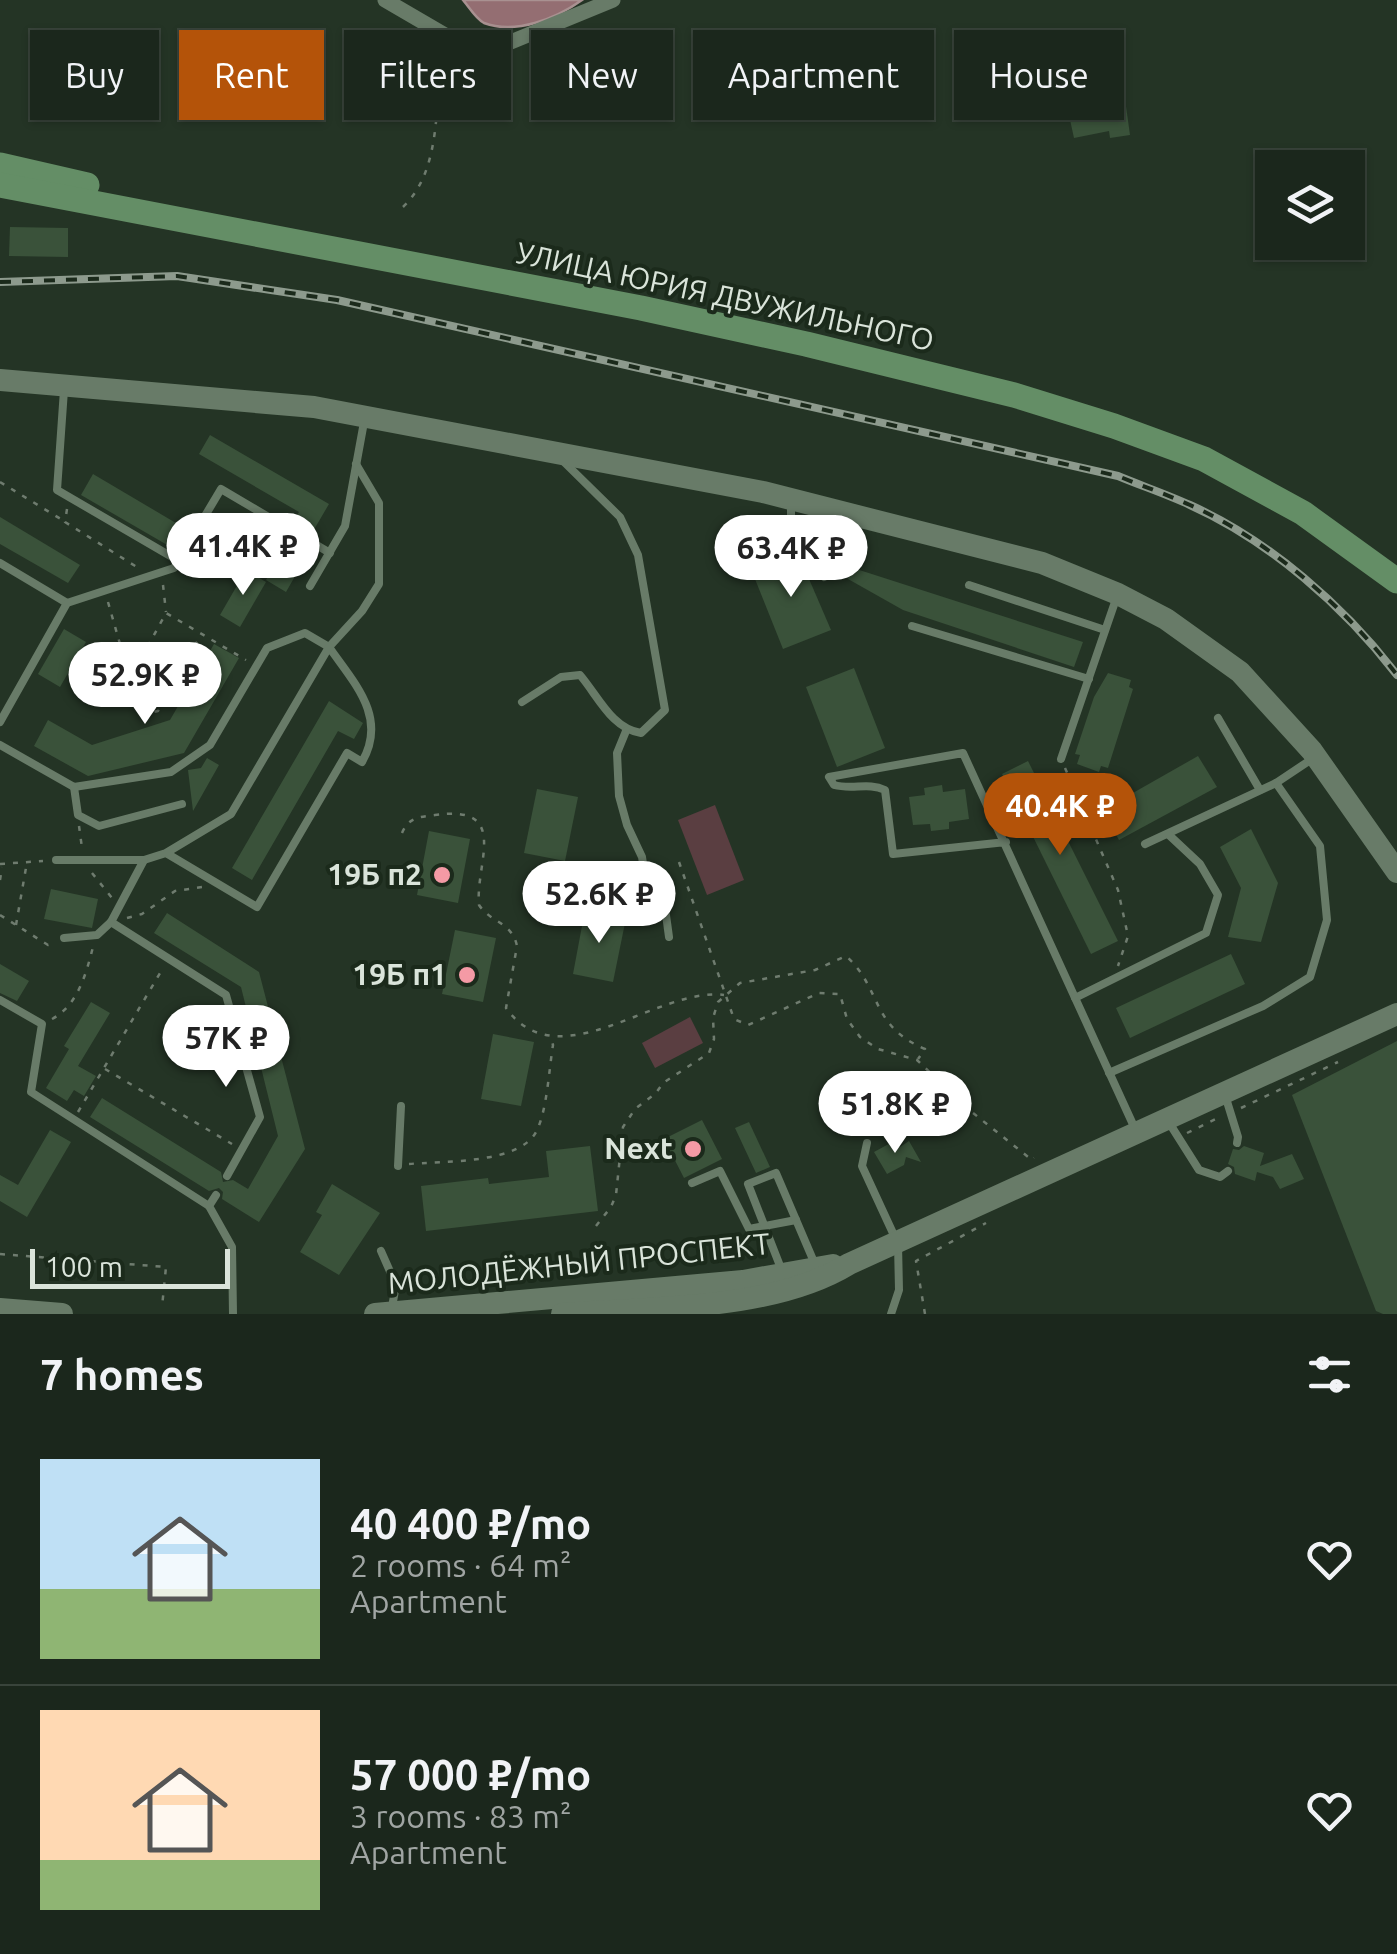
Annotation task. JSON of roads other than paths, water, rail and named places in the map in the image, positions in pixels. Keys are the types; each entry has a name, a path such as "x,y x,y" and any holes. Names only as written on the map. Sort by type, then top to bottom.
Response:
{"main road":[{"name":"УЛИЦА ЮРИЯ ДВУЖИЛЬНОГО","path":"0,165 874,346 1033,386 1206,443 1270,475 1397,562"},
{"name":"УЛИЦА ЮРИЯ ДВУЖИЛЬНОГО","path":"0,184 659,312 1014,395 1204,459 1303,513 1397,580"}],"street":[{"path":"385,0 445,35 501,46 613,0"},
{"path":"0,380 314,407 792,500 1042,563 1118,594 1166,619 1240,672 1316,756 1397,872"},
{"name":"МОЛОДЁЖНЫЙ ПРОСПЕКТ","path":"562,1314 747,1299 822,1281 849,1264 1138,1134 1173,1129 1397,1014"},
{"name":"МОЛОДЁЖНЫЙ ПРОСПЕКТ","path":"383,1313 743,1282 816,1266 849,1264"},
{"path":"0,1309 62,1314"}],"lane":[{"path":"64,386 57,490 179,561"},
{"path":"310,586 345,526 365,416"},
{"path":"522,702 561,677 580,675 626,731 641,732 665,710 638,555 620,516 556,453"},
{"path":"56,860 144,860 166,854 231,814 329,647 362,612 379,584 378,503 356,464"},
{"path":"0,722 67,603 174,568 221,489 294,532"},
{"path":"791,538 792,500"},
{"path":"752,554 791,538"},
{"path":"791,538 806,548 824,576"},
{"path":"308,540 330,553"},
{"path":"0,564 67,603"},
{"path":"969,585 1105,630"},
{"path":"1061,759 1118,594"},
{"path":"912,626 1088,680"},
{"path":"0,745 74,787 171,772 210,745 267,648 305,632 329,647 367,702 373,743 362,762 347,753 256,907 166,854"},
{"path":"1218,718 1260,790"},
{"path":"626,731 617,752 619,796 642,857 647,889 666,916 669,936"},
{"path":"1006,842 893,854 885,790 872,784 848,789 834,786 828,777 963,753 1006,842 1138,1134"},
{"path":"1145,844 1276,783 1316,756"},
{"path":"1109,1072 1263,1006 1310,977 1327,920 1320,846 1276,783"},
{"path":"74,787 78,815 99,826 182,804"},
{"path":"1075,998 1206,933 1218,895 1200,864 1169,835"},
{"path":"64,938 97,936 111,922 144,860"},
{"path":"111,922 226,995 260,1117 227,1176"},
{"path":"0,1000 42,1024 31,1092 209,1206 232,1247 233,1314"},
{"path":"1227,1103 1238,1138 1236,1143"},
{"path":"398,1166 401,1106"},
{"path":"1173,1129 1200,1170 1220,1177 1228,1171"},
{"path":"867,1143 862,1166 898,1244 898,1290 891,1314"},
{"path":"692,1183 720,1170 749,1229 796,1220"},
{"path":"784,1275 748,1184 776,1172 816,1266"},
{"path":"209,1206 216,1195"},
{"path":"382,1251 396,1286 383,1313"}],"railway":[{"path":"0,282 177,276 337,300 1118,476 1220,520 1277,556 1354,624 1397,675"}],"place":[{"name":"19Б п2","path":"442,875"},
{"name":"19Б п1","path":"467,975"},
{"name":"Next","path":"693,1149"}]}
